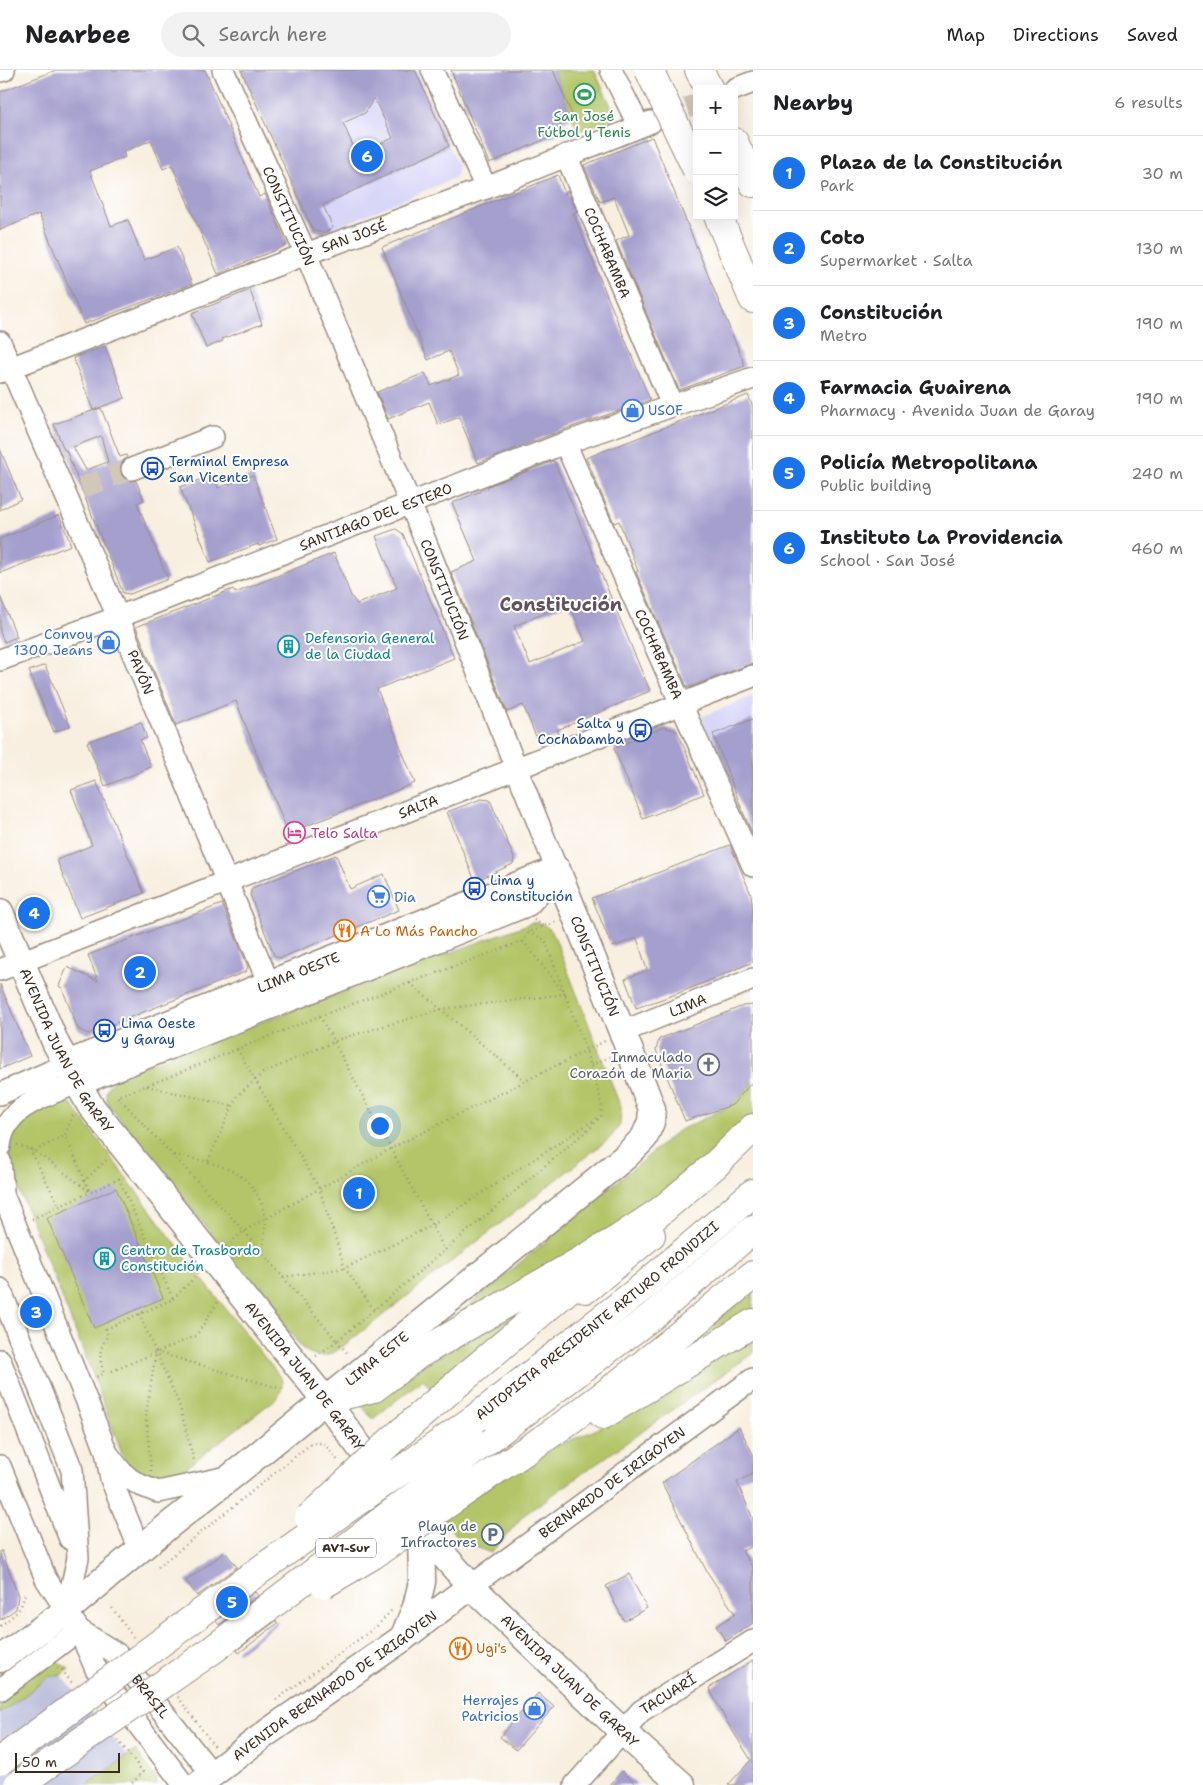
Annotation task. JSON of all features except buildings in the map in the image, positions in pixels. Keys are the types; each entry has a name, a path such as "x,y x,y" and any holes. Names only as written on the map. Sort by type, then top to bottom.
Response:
{"highway":[{"path":"649,70 693,162"},
{"path":"700,70 707,85"},
{"path":"738,151 753,183"},
{"path":"720,220 753,299"},
{"path":"462,1387 662,1210 750,1140"},
{"path":"243,1582 338,1491 462,1387 669,1220 750,1140"},
{"name":"AUTOPISTA PRESIDENTE ARTURO FRONDIZI","path":"0,1761 243,1582 477,1417 644,1286 753,1193"},
{"path":"324,1400 374,1388 416,1356 620,1238 662,1210"},
{"name":"AUTOPISTA PRESIDENTE ARTURO FRONDIZI","path":"18,1785 211,1651 652,1316 753,1230"},
{"path":"211,1651 373,1555 499,1468 542,1442 631,1374 753,1275"},
{"path":"542,1442 590,1422 753,1323"}],"main road":[{"name":"LIMA OESTE","path":"273,994 527,903 557,870"},
{"name":"LIMA OESTE","path":"72,1074 273,994 557,870"},
{"name":"CONSTITUCIÓN","path":"557,870 652,1109 652,1116"},
{"path":"527,903 555,908 574,915"},
{"name":"AVENIDA JUAN DE GARAY","path":"0,912 11,966 90,1105 324,1400 422,1530 471,1586 623,1732 682,1785"},
{"name":"LIMA ESTE","path":"0,1659 73,1620 149,1558 232,1476 637,1147 649,1130 652,1116"},
{"path":"403,1638 421,1590 423,1571 422,1530"},
{"name":"AVENIDA BERNARDO DE IRIGOYEN","path":"205,1779 403,1638 471,1586"}],"street":[{"path":"0,71 4,70"},
{"name":"CONSTITUCIÓN","path":"223,70 306,254 410,503 557,870"},
{"path":"432,70 486,188"},
{"name":"SAN JOSÉ","path":"6,370 306,254 486,188 645,124 611,70"},
{"name":"COCHABAMBA","path":"566,155 672,405"},
{"name":"PAVÓN","path":"0,342 6,370 73,491 118,617 273,994"},
{"name":"SANTIAGO DEL ESTERO","path":"0,660 118,617 565,443 753,378"},
{"path":"132,469 213,437"},
{"name":"COCHABAMBA","path":"565,443 753,866"},
{"name":"SALTA","path":"11,966 753,676"},
{"name":"LIMA","path":"622,1032 753,979"},
{"path":"709,997 753,990"},
{"path":"5,1144 1,1139 15,1112 72,1074"},
{"name":"LIMA OESTE","path":"0,1094 72,1074"},
{"path":"0,1161 1,1189 106,1451 111,1479 149,1558"},
{"path":"0,1289 72,1470 78,1558 73,1620 0,1690"},
{"path":"0,1360 78,1558"},
{"name":"BERNARDO DE IRIGOYEN","path":"471,1586 753,1379"},
{"path":"106,1451 121,1471 130,1479 158,1492 232,1476"},
{"name":"BRASIL","path":"0,1466 46,1579 73,1620 96,1669 184,1785"},
{"name":"BRASIL","path":"73,1620 116,1654 205,1779"},
{"name":"TACUARÍ","path":"575,1785 640,1711 753,1641"}],"path":[{"path":"299,1368 338,1341 592,1127 601,1116 602,1105 586,1050 545,940 529,932"},
{"path":"361,1371 338,1341 244,1231 117,1096 320,1016 523,941 565,994"},
{"path":"410,983 524,1080"},
{"path":"208,1161 237,1096 263,1073 333,1042 442,1009 565,994"},
{"path":"320,1016 431,1226 446,1250"},
{"path":"94,1378 104,1374 100,1356 101,1347 108,1335 106,1329 173,1299 212,1259 244,1231 390,1149 622,1032"},
{"path":"237,1048 319,1188 345,1268 374,1310"},
{"path":"146,1086 233,1106"},
{"path":"35,1151 65,1135 75,1110"},
{"path":"283,1277 345,1268 431,1226 601,1116"},
{"path":"65,1135 90,1192"},
{"path":"5,1144 35,1151 90,1192"},
{"path":"30,1149 59,1206"},
{"path":"172,1155 208,1161 232,1170 251,1185 259,1199 264,1219 262,1252"},
{"path":"80,1185 110,1157"},
{"path":"31,1219 119,1179 173,1299"},
{"path":"112,1371 196,1336 219,1300"},
{"path":"139,1314 179,1404 194,1461"},
{"path":"156,1352 282,1389"},
{"path":"151,1479 146,1414 156,1352"},
{"path":"149,1558 312,1443"},
{"path":"0,1626 20,1610 25,1592"}],"shaded area":[{"path":"415,70 458,166 455,178 323,233 313,230 257,104"},
{"path":"753,696 753,835 701,717"},
{"path":"61,1675 128,1757 87,1785 0,1785 0,1714 50,1676"}],"green space":[{"name":"San José Fútbol y Tenis","path":"553,70 594,70 616,117 578,131"},
{"path":"531,923 539,923 546,926 555,938 621,1108 620,1125 610,1138 342,1347 323,1356 318,1356 303,1349 109,1105 106,1094 109,1086 124,1073"},
{"path":"753,1082 753,1115 627,1227 419,1347 678,1131 732,1105"},
{"path":"66,1097 198,1274 281,1378 282,1388 277,1398 176,1475 167,1479 146,1479 125,1462 94,1378 12,1172 9,1158 12,1136 24,1113"},
{"path":"579,1269 435,1394 423,1379 373,1419 361,1405"},
{"path":"753,1290 753,1316 626,1395"},
{"path":"753,1334 753,1353 524,1515 491,1553 461,1541 442,1516 551,1448 593,1431"},
{"path":"55,1660 69,1669 61,1675 50,1676 0,1714 0,1699"},
{"path":"136,1750 155,1777 156,1785 87,1785"}],"tunnel":[{"path":"657,120 693,106"},
{"path":"81,488 132,469"}],"place":[{"name":"San José Fútbol y Tenis","path":"584,94"},
{"name":"Instituto La Providencia","path":"367,156"},
{"name":"USOF","path":"632,410"},
{"name":"Terminal Empresa San Vicente","path":"153,469"},
{"name":"Convoy 1300 Jeans","path":"109,642"},
{"name":"Defensoria General de la Ciudad","path":"289,646"},
{"name":"Salta y Cochabamba","path":"640,731"},
{"name":"Telo Salta","path":"295,833"},
{"name":"Lima y Constitución","path":"474,888"},
{"name":"Dia","path":"378,897"},
{"name":"Farmacia Guairena","path":"34,913"},
{"name":"A Lo Más Pancho","path":"344,931"},
{"name":"Coto","path":"140,972"},
{"name":"Lima Oeste y Garay","path":"105,1031"},
{"name":"Inmaculado Corazón de Maria","path":"708,1065"},
{"name":"Plaza de la Constitución","path":"359,1193"},
{"name":"Centro de Trasbordo Constitución","path":"105,1258"},
{"name":"Constitución","path":"36,1312"},
{"name":"Playa de Infractores","path":"493,1534"},
{"name":"Policía Metropolitana","path":"232,1602"},
{"name":"Ugi's","path":"460,1648"},
{"name":"Herrajes Patricios","path":"535,1708"}],"district":[{"name":"Constitución","path":"561,604"}]}
